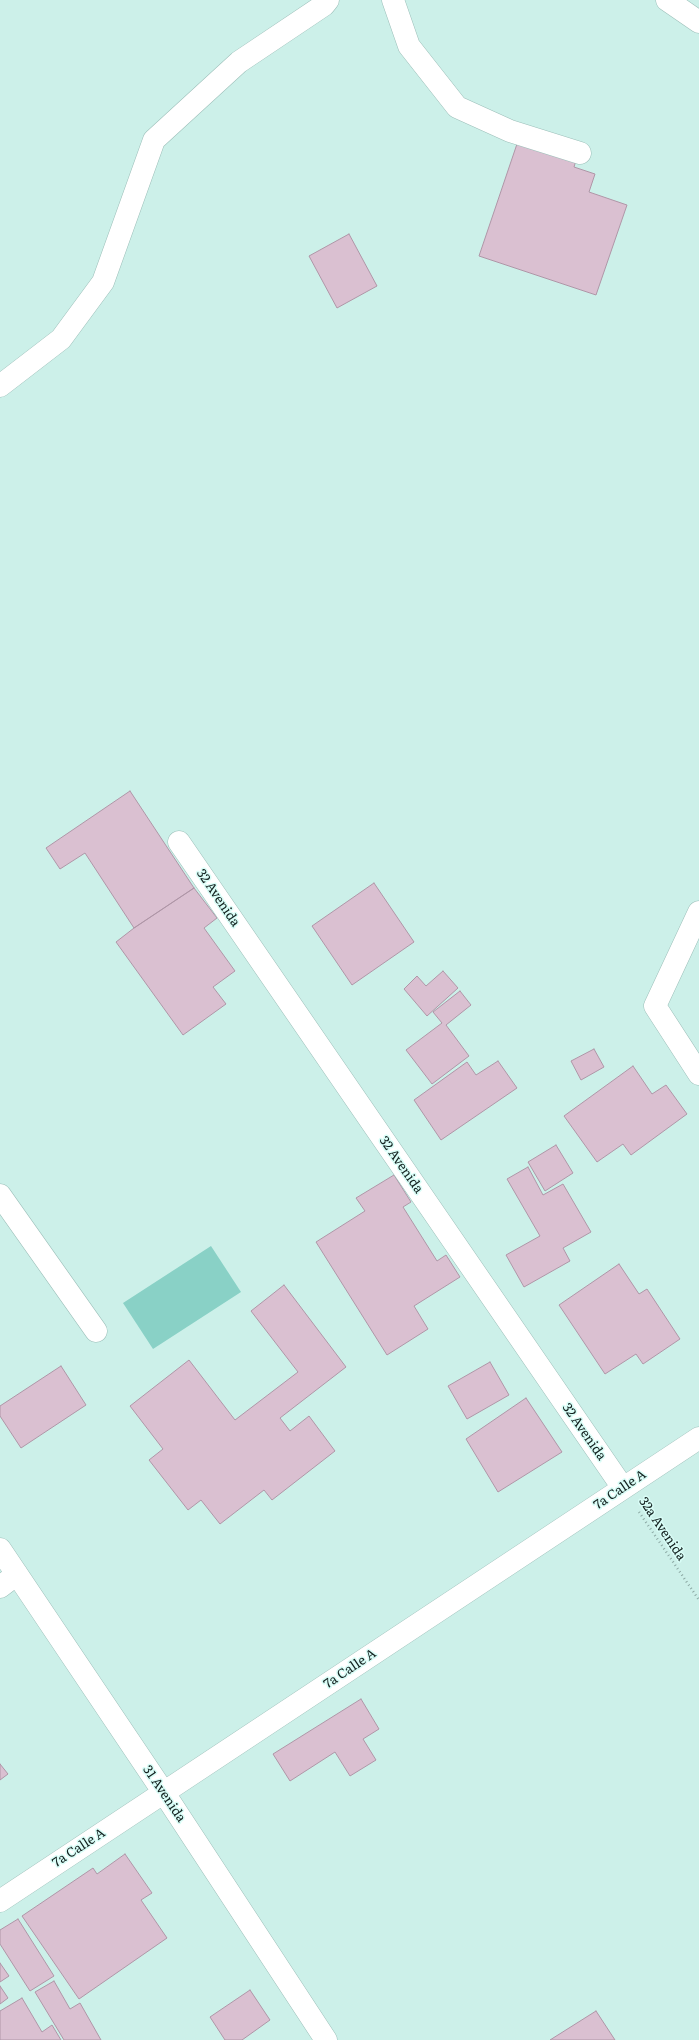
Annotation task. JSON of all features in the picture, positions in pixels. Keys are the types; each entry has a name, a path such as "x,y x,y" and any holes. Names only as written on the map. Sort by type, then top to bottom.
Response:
{"street":[{"path":"0,386 16,376 62,339 103,282 154,140 239,62 324,5 328,0"},
{"path":"393,0 409,46 457,107 510,131 580,153"},
{"path":"667,0 699,22"},
{"name":"32 Avenida","path":"179,842 623,1488"},
{"path":"699,912 655,1006 699,1074"},
{"path":"0,1195 96,1331"},
{"name":"7a Calle A","path":"0,1901 699,1438"},
{"name":"31 Avenida","path":"0,1549 164,1793 326,2040"},
{"path":"0,1587 17,1574"}],"path":[{"name":"32a Avenida","path":"623,1488 699,1600"}],"shaded area":[{"path":"211,1246 241,1292 153,1349 123,1303"}],"building":[{"path":"519,138 577,157 574,167 595,174 589,192 627,205 596,295 479,256"},
{"path":"349,234 377,286 337,308 309,256"},
{"path":"130,791 194,888 134,928 85,853 60,869 46,848"},
{"path":"374,883 414,942 352,985 312,926"},
{"path":"194,888 217,918 204,928 235,971 213,987 226,1004 183,1035 116,942 134,928"},
{"path":"443,971 458,988 427,1016 404,989 417,976 426,986"},
{"path":"460,991 471,1005 446,1025 469,1056 432,1084 406,1050 442,1023 433,1012"},
{"path":"594,1049 604,1067 581,1080 571,1061"},
{"path":"498,1061 517,1088 441,1140 414,1100 467,1062 476,1075"},
{"path":"633,1066 652,1094 666,1085 687,1114 631,1155 623,1144 597,1162 564,1116"},
{"path":"556,1145 573,1173 545,1191 528,1162"},
{"path":"528,1167 543,1195 563,1184 591,1232 563,1248 570,1261 524,1287 506,1255 540,1236 507,1179"},
{"path":"394,1175 411,1202 403,1207 437,1261 446,1255 460,1277 414,1306 428,1329 387,1355 316,1242 365,1211 356,1198"},
{"path":"619,1264 639,1294 647,1289 680,1339 643,1364 636,1354 605,1374 559,1305"},
{"path":"284,1285 346,1367 280,1418 290,1431 309,1416 335,1451 272,1500 264,1490 220,1524 201,1500 188,1510 149,1460 163,1449 130,1406 189,1360 235,1420 298,1372 251,1311"},
{"path":"490,1362 509,1395 467,1419 448,1386"},
{"path":"61,1366 86,1405 21,1448 0,1416 0,1406"},
{"path":"526,1398 562,1452 498,1492 466,1439"},
{"path":"361,1699 379,1729 363,1739 376,1760 350,1776 335,1752 290,1781 273,1754"},
{"path":"0,1764 8,1774 0,1780"},
{"path":"125,1854 152,1893 141,1900 167,1938 79,1999 22,1916 93,1868 97,1874"},
{"path":"18,1919 54,1976 30,1991 0,1944 0,1930"},
{"path":"0,1963 9,1976 0,1982"},
{"path":"54,1981 70,2009 80,2003 101,2040 64,2040 35,1992"},
{"path":"0,1986 8,1998 0,2004"},
{"path":"250,1990 270,2020 242,2040 225,2040 210,2017"},
{"path":"22,1998 42,2032 52,2025 61,2040 0,2040 0,2011"},
{"path":"596,2011 615,2040 550,2040"}]}
